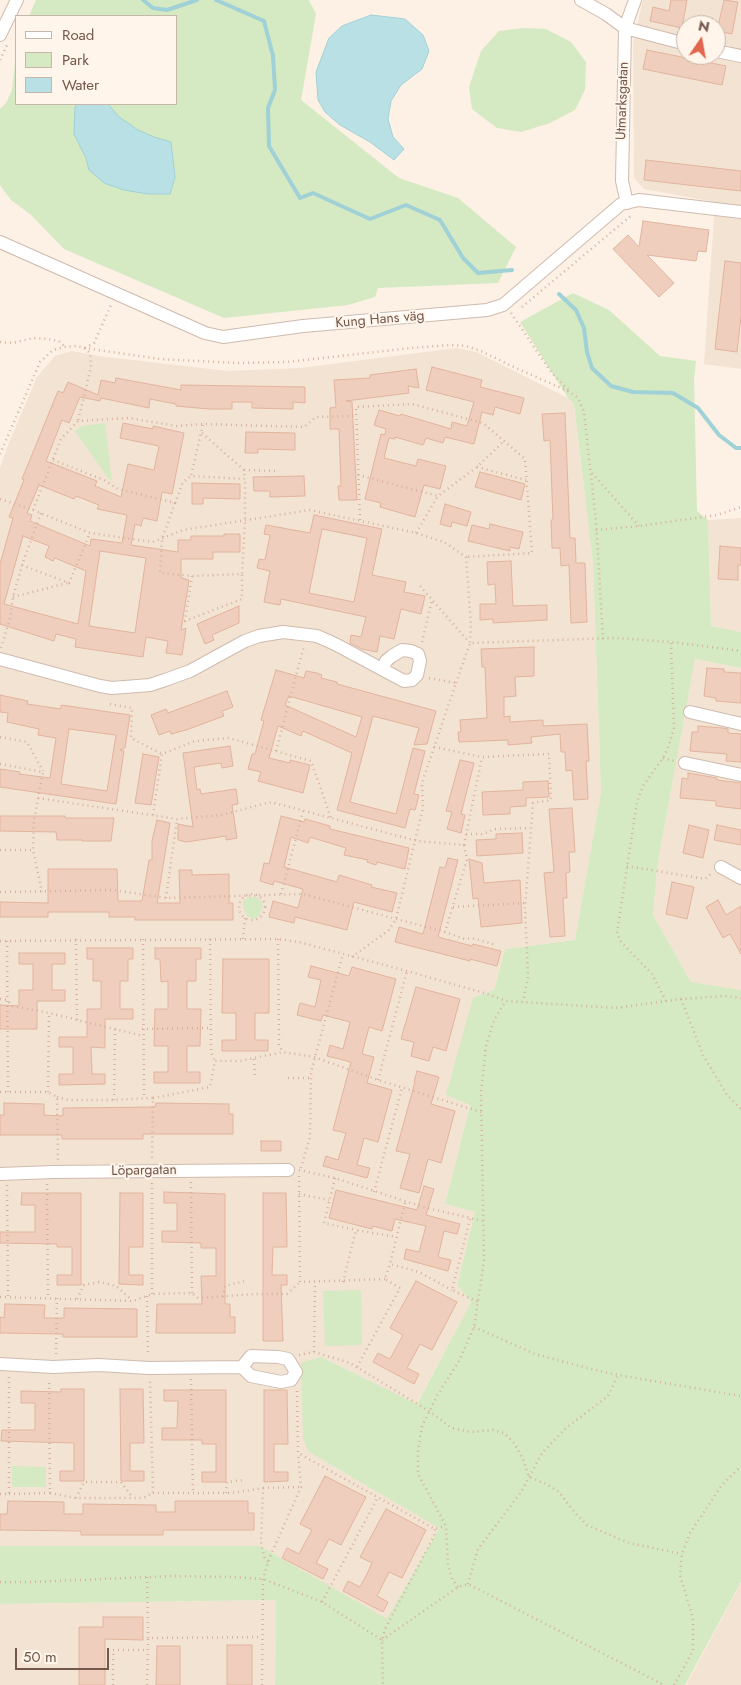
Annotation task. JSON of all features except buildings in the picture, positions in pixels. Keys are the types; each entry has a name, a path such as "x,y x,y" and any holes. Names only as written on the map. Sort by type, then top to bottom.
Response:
{"street":[{"path":"0,35 17,0"},
{"path":"582,0 625,28 676,41"},
{"name":"Utmarksgatan","path":"627,203 622,181 625,28 635,0"},
{"path":"726,53 741,56"},
{"name":"Kung Hans väg","path":"0,242 205,333 223,337 303,326 486,310 503,304 620,204 639,200 741,212"},
{"path":"0,659 100,686 127,687 150,685 190,671 245,641 259,636 283,632 307,634 335,644 404,681 412,680 419,668 418,654 411,650 402,650 386,661 383,669"},
{"path":"690,712 741,724"},
{"path":"685,763 741,774"},
{"path":"721,867 741,878"},
{"name":"Löpargatan","path":"4,1174 294,1170"},
{"path":"4,1364 53,1367 242,1367 251,1376 281,1382 291,1380 296,1372 288,1359 278,1357 251,1356 242,1367"}],"path":[{"path":"503,314 522,307 633,214 638,213"},
{"path":"84,348 94,343 113,301"},
{"path":"510,312 551,372 578,398 584,412 591,473 604,639"},
{"path":"0,342 13,343 33,338 47,339 59,341 65,347"},
{"path":"0,454 40,362 53,350 65,347 77,346 160,359 238,363 287,362 411,348 450,345 466,346 570,392"},
{"path":"33,510 61,439 78,420 91,367 90,353 84,348"},
{"path":"0,499 90,533 153,542 183,530 310,510 360,521 416,533 444,542 466,557 532,553 525,459 483,423 412,404 356,407 360,521"},
{"path":"78,420 128,418 177,426 203,424 304,427 316,417 356,416"},
{"path":"191,476 203,424"},
{"path":"201,432 244,470 276,471"},
{"path":"416,533 438,496 477,467 504,441"},
{"path":"52,460 104,480 118,489 174,503"},
{"path":"477,467 526,480"},
{"path":"192,576 185,620 242,599 245,520 244,470"},
{"path":"591,473 639,526"},
{"path":"358,475 438,496"},
{"path":"242,574 192,576 160,573 162,538 183,482 191,476 244,479"},
{"path":"596,530 717,515 741,507"},
{"path":"0,651 22,566 41,513"},
{"path":"69,583 90,533"},
{"path":"352,957 389,930 396,919 424,808 422,784 470,643 466,557"},
{"path":"22,566 69,583"},
{"path":"13,597 69,583"},
{"path":"420,586 470,643"},
{"path":"418,654 432,600"},
{"path":"276,751 307,634"},
{"path":"470,643 604,639 671,642 741,651"},
{"path":"666,1001 652,974 621,942 617,932 637,802 643,786 663,758 674,728 671,642"},
{"path":"419,668 426,678 456,683"},
{"path":"110,704 132,708 130,738 162,754 195,741 229,738 311,761 330,818"},
{"path":"0,737 27,742 43,772 34,820 33,850 42,892"},
{"path":"434,748 482,757 549,754 551,800 533,803 530,828 525,903 528,977 523,1002"},
{"path":"153,815 162,754"},
{"path":"445,932 468,859 464,845 482,757"},
{"path":"0,764 43,772"},
{"path":"38,798 177,819 221,815 271,802 416,841 464,845"},
{"path":"280,894 303,810"},
{"path":"166,898 177,819"},
{"path":"466,834 483,834 494,829 530,828"},
{"path":"0,850 33,850"},
{"path":"627,866 705,879 721,867"},
{"path":"0,892 114,890 166,898 303,894 465,939 472,938 497,945"},
{"path":"243,939 245,918 240,901 244,897 252,895 262,898 264,909 260,917 255,921 245,918"},
{"path":"453,907 525,903"},
{"path":"76,939 77,1020"},
{"path":"143,939 142,1028 144,1099"},
{"path":"153,1098 210,1088 214,1060 211,1052 210,939"},
{"path":"278,939 279,1045 283,1052"},
{"path":"0,940 278,939 299,942 406,971 506,1001 616,1008 725,996 741,998"},
{"path":"7,941 8,1092"},
{"path":"294,1170 310,1137 311,1078 314,1057 343,954"},
{"path":"378,1080 406,971"},
{"path":"0,999 7,1000 12,1006 143,1036"},
{"path":"680,1000 703,1055 727,1095 741,1109"},
{"path":"458,1587 452,1579 448,1566 446,1526 418,1474 418,1450 422,1426 459,1361 474,1327 484,1261 481,1092 486,1046 494,1020 506,1001"},
{"path":"48,1013 48,1092"},
{"path":"142,1028 211,1028"},
{"path":"114,1100 115,1029"},
{"path":"214,1060 240,1061 283,1052 314,1057 402,1088 481,1112"},
{"path":"254,1059 255,1078"},
{"path":"288,1078 311,1078"},
{"path":"374,1192 402,1088"},
{"path":"191,1170 192,1293"},
{"path":"294,1170 335,1178 406,1202 483,1222"},
{"path":"294,1170 299,1178 300,1282"},
{"path":"4,1174 8,1297"},
{"path":"335,1178 324,1223 397,1237"},
{"path":"299,1194 329,1200"},
{"path":"385,1279 406,1202"},
{"path":"452,1290 470,1219"},
{"path":"343,1282 356,1230"},
{"path":"390,1264 419,1272 478,1302"},
{"path":"0,1297 133,1301 152,1294 192,1293 198,1298 288,1294 300,1282 343,1282 385,1279 400,1288 357,1367"},
{"path":"223,1297 225,1286 244,1281"},
{"path":"77,1299 84,1285 99,1282 116,1286 133,1301"},
{"path":"314,1352 315,1282"},
{"path":"148,1296 148,1359 153,1493"},
{"path":"50,1493 48,1381 56,1356 57,1298"},
{"path":"474,1327 535,1354 618,1375 741,1396"},
{"path":"288,1359 304,1353 314,1352 327,1355 357,1367 429,1411 452,1428 471,1432 493,1430 504,1433 514,1443 529,1477 559,1492 587,1525 629,1543 682,1554"},
{"path":"4,1364 9,1494"},
{"path":"191,1367 193,1493"},
{"path":"262,1685 263,1579 301,1487 298,1453 296,1372"},
{"path":"468,1584 478,1549 521,1492 542,1453 566,1428 608,1396 618,1375"},
{"path":"298,1453 435,1529 446,1526"},
{"path":"674,1685 693,1651 693,1618 680,1575 682,1554 690,1533 722,1485 741,1466"},
{"path":"226,1493 227,1482 244,1480"},
{"path":"76,1498 84,1482 121,1482 133,1498"},
{"path":"0,1494 50,1493 76,1498 143,1498 153,1493 226,1493 263,1488 301,1487"},
{"path":"263,1488 261,1542 264,1557 268,1563"},
{"path":"322,1602 378,1497"},
{"path":"383,1685 382,1640 384,1629 434,1536 435,1529"},
{"path":"0,1582 225,1576 263,1579 322,1602 382,1640"},
{"path":"147,1577 147,1685"},
{"path":"382,1640 458,1587 468,1584 664,1685"},
{"path":"148,1638 262,1638"},
{"path":"112,1685 113,1650 148,1650"}],"shaded area":[{"path":"643,0 741,0 741,369 704,364 715,202 644,189 634,178 633,43"},
{"path":"456,348 476,352 568,398 574,404 593,563 601,792 575,940 505,949 494,990 446,1095 470,1104 445,1204 475,1212 457,1285 471,1302 416,1405 321,1357 309,1452 439,1527 387,1620 260,1546 0,1546 0,468 8,445 37,377 55,356 72,351 98,356 228,371 301,368"},
{"path":"741,518 741,632 711,626 708,520"},
{"path":"695,659 741,668 741,990 691,982 653,915 657,867"},
{"path":"741,1583 741,1685 686,1685"},
{"path":"276,1600 275,1685 0,1685 0,1604"}],"green space":[{"path":"36,0 309,0 316,14 301,100 399,178 458,198 516,247 498,283 378,288 375,297 348,305 224,318 64,249 31,215 11,200 0,185 0,109 6,103 12,90 15,63 15,105 178,105 178,15 29,15"},
{"path":"524,28 546,29 571,42 586,62 585,90 575,110 550,123 521,132 497,128 472,109 469,87 481,51 499,31"},
{"path":"573,293 609,310 660,356 696,361 694,380 697,511 708,520 711,626 741,632 741,668 695,659 657,867 653,915 691,982 741,990 741,1582 685,1685 275,1685 276,1600 0,1604 0,1546 260,1546 387,1619 439,1528 309,1452 303,1439 301,1363 321,1357 417,1404 471,1302 457,1285 475,1212 445,1204 470,1105 446,1095 473,998 494,990 505,949 575,940 601,792 593,563 574,404 568,398 520,322"},
{"path":"105,423 112,481 75,431 82,426"},
{"path":"250,897 256,897 263,903 260,914 255,919 247,916 243,906 243,901"},
{"path":"361,1290 362,1345 325,1346 323,1291"},
{"path":"12,1466 46,1467 46,1487 12,1487"}],"water":[{"path":"371,15 405,19 423,35 429,51 422,69 401,85 391,101 388,119 393,137 404,149 394,160 370,142 340,125 325,112 318,100 316,72 329,38 342,26"},
{"path":"76,105 109,105 119,117 138,130 171,142 175,177 170,194 148,194 124,190 104,183 89,170 86,158 74,134"}],"waterway":[{"path":"143,0 153,8 167,10 197,0"},
{"path":"216,0 264,21 273,56 275,90 268,108 269,146 300,198 313,193 370,219 406,205 440,220 463,258 478,273 512,270"},
{"path":"559,294 576,310 584,328 587,352 592,368 611,386 633,392 673,393 698,408 719,435 736,448 741,448"}]}
